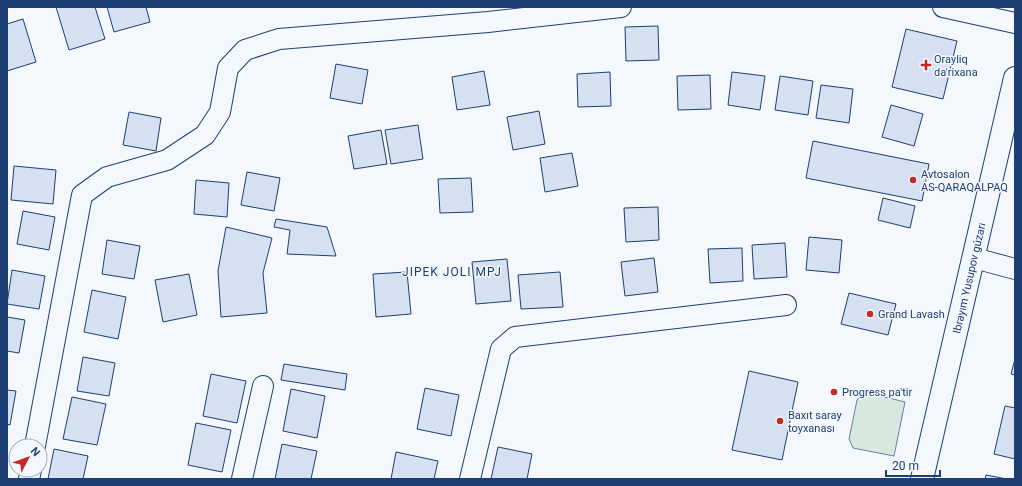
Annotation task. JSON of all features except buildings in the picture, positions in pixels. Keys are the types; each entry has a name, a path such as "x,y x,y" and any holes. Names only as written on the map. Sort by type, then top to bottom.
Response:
{"main road":[{"name":"Ibrayım Yusupov gúzarı","path":"922,479 1015,78"}],"street":[{"path":"36,438 82,195 107,177 167,160 205,135 220,112 228,68 245,50 279,39 488,22 621,7"},
{"path":"944,7 1015,23"},
{"path":"974,258 1015,269"},
{"path":"470,479 501,350 515,337 786,305"},
{"path":"242,479 263,386"}],"shaded area":[{"path":"864,392 905,402 894,456 853,448 849,439 857,400"}],"place":[{"name":"Orayliq da'rixana","path":"926,65"},
{"name":"Avtosalon AS-QARAQALPAQ","path":"913,180"},
{"name":"Grand Lavash","path":"870,314"},
{"name":"Progress pa'tir","path":"834,392"},
{"name":"Baxıt saray toyxanası","path":"780,421"}],"district":[{"name":"JIPEK JOLI MPJ","path":"452,272"}]}
